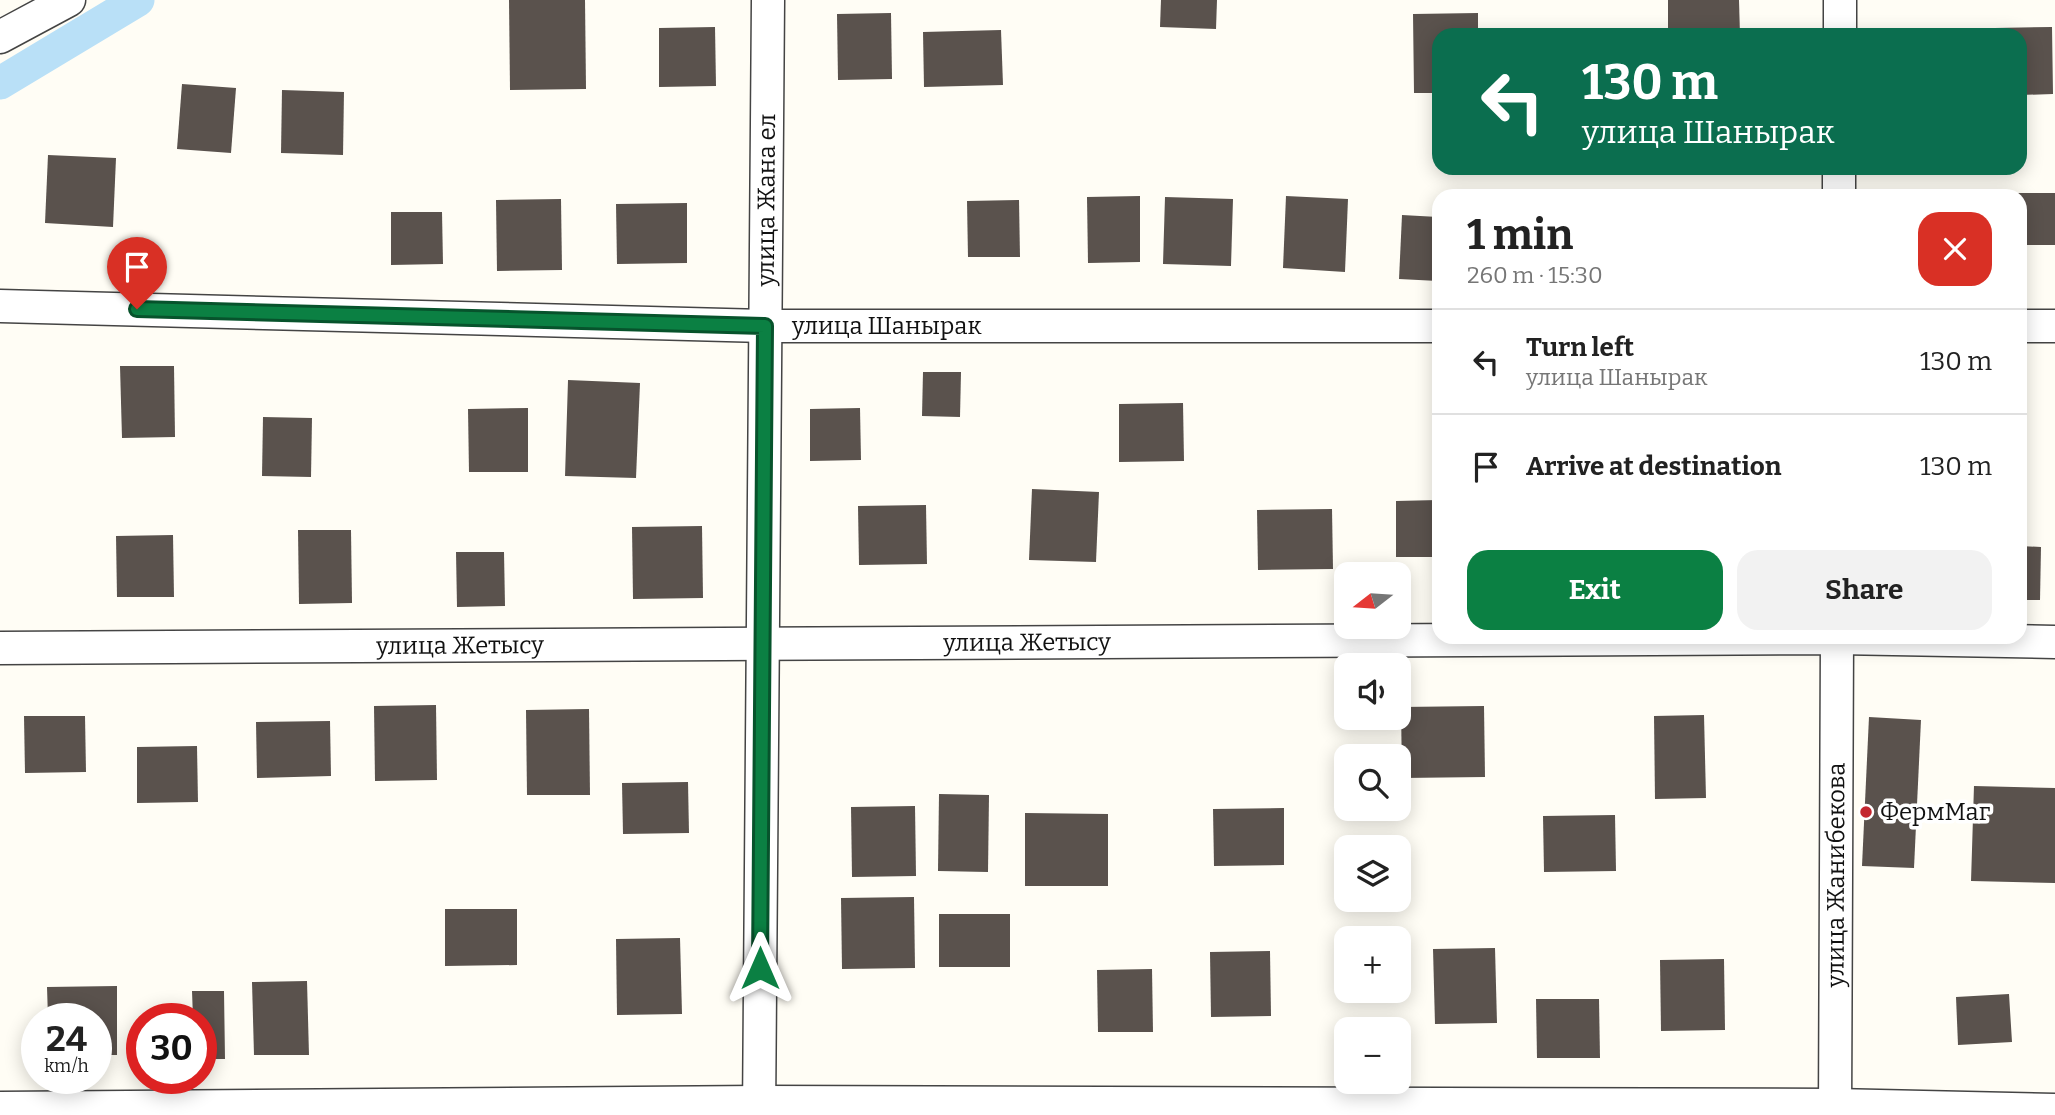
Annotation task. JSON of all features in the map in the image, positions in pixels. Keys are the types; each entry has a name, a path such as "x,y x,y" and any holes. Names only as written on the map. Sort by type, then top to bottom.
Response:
{"street":[{"path":"0,37 69,0"},
{"name":"улица Жана ел","path":"759,1108 768,0"},
{"path":"1840,0 1840,28"},
{"name":"улица Шанырак","path":"0,306 765,326 1432,326"},
{"path":"2027,326 2055,326"},
{"name":"улица Жетысу","path":"0,648 1432,640"},
{"name":"улица Жетысу","path":"2027,641 2055,642"},
{"name":"улица Жанибекова","path":"1835,1110 1837,644"},
{"path":"0,1108 2055,1110"}],"building":[{"path":"509,0 585,0 586,89 510,90"},
{"path":"1161,0 1217,0 1216,29 1160,27"},
{"path":"1668,0 1739,0 1740,28 1668,28"},
{"path":"891,13 892,79 838,80 837,14"},
{"path":"1478,13 1478,28 1432,28 1432,93 1414,93 1413,14"},
{"path":"715,27 716,86 659,87 659,28"},
{"path":"2052,27 2053,94 2027,95 2027,28 1995,28"},
{"path":"1001,30 1003,85 924,87 923,32"},
{"path":"182,84 236,88 231,153 177,149"},
{"path":"282,90 344,92 343,155 281,153"},
{"path":"48,155 116,158 113,227 45,223"},
{"path":"2027,193 2055,193 2055,245 2027,245"},
{"path":"1140,196 1140,262 1088,263 1087,197"},
{"path":"1286,196 1348,199 1345,272 1283,268"},
{"path":"1165,197 1233,199 1231,266 1163,264"},
{"path":"561,199 562,270 497,271 496,200"},
{"path":"1019,200 1020,257 968,257 967,201"},
{"path":"687,203 687,263 617,264 616,204"},
{"path":"391,212 442,212 443,264 391,265"},
{"path":"1402,215 1432,217 1432,281 1399,279"},
{"path":"120,366 174,366 175,437 122,438"},
{"path":"923,372 961,372 960,417 922,416"},
{"path":"568,380 640,383 636,478 565,476"},
{"path":"1183,403 1184,461 1119,462 1119,404"},
{"path":"528,408 528,472 469,472 468,409"},
{"path":"860,408 861,460 810,461 810,409"},
{"path":"263,417 312,418 311,477 262,476"},
{"path":"1032,489 1099,492 1096,562 1029,560"},
{"path":"1432,500 1432,557 1396,557 1396,501"},
{"path":"926,505 927,564 859,565 858,506"},
{"path":"1332,509 1333,569 1258,570 1257,510"},
{"path":"702,526 703,598 633,599 632,527"},
{"path":"298,530 351,530 352,603 299,604"},
{"path":"173,535 174,597 117,597 116,536"},
{"path":"2027,546 2041,547 2040,600 2027,600"},
{"path":"456,552 504,552 505,606 457,607"},
{"path":"436,705 437,780 375,781 374,706"},
{"path":"1484,706 1485,777 1411,778 1411,744 1402,744 1401,730 1411,730 1411,707"},
{"path":"589,709 590,795 527,795 526,710"},
{"path":"1704,715 1706,798 1655,799 1654,716"},
{"path":"24,716 85,716 86,772 25,773"},
{"path":"1869,717 1921,720 1914,868 1862,866"},
{"path":"330,721 331,776 257,778 256,722"},
{"path":"197,746 198,802 137,803 137,747"},
{"path":"688,782 689,833 623,834 622,783"},
{"path":"1974,786 2055,788 2055,883 1971,881"},
{"path":"939,794 989,795 988,872 938,871"},
{"path":"915,806 916,876 852,877 851,807"},
{"path":"1284,808 1284,865 1214,866 1213,809"},
{"path":"1025,813 1108,814 1108,886 1025,886"},
{"path":"1615,815 1616,871 1544,872 1543,816"},
{"path":"914,897 915,968 842,969 841,898"},
{"path":"445,909 517,909 517,965 445,966"},
{"path":"939,914 1010,914 1010,967 939,967"},
{"path":"680,938 682,1014 617,1015 616,939"},
{"path":"1495,948 1497,1023 1435,1024 1433,949"},
{"path":"1270,951 1271,1016 1211,1017 1210,952"},
{"path":"1724,959 1725,1030 1661,1031 1660,960"},
{"path":"1152,969 1153,1032 1098,1032 1097,970"},
{"path":"307,981 309,1055 254,1055 252,982"},
{"path":"117,986 117,1055 112,1055 112,1003 48,1003 47,987"},
{"path":"192,991 224,991 225,1059 217,1059 217,1003 192,1003"},
{"path":"2009,994 2012,1042 1958,1045 1956,997"},
{"path":"1536,999 1599,999 1600,1058 1537,1058"}],"waterway":[{"path":"0,83 138,0"}],"place":[{"name":"ФермМаг","path":"1866,812"}],"route":[{"path":"137,309 765,326 760,968"}]}
